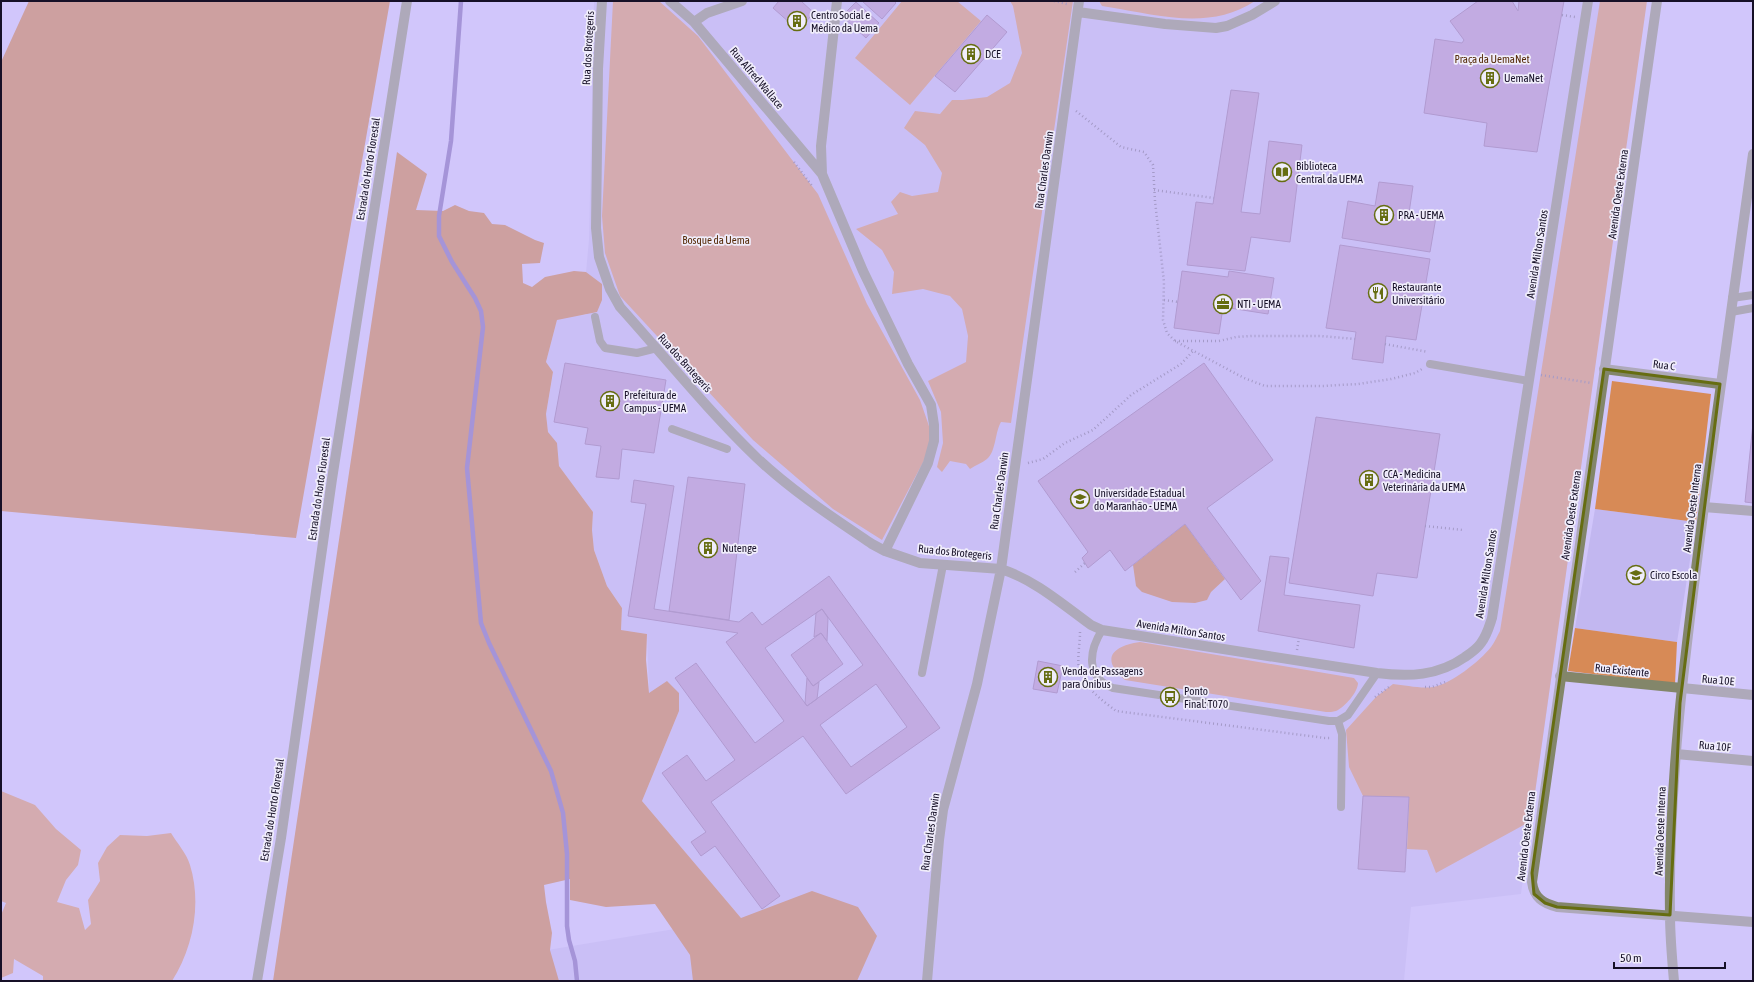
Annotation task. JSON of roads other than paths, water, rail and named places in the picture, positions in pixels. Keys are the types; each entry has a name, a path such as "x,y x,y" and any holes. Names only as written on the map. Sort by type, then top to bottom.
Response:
{"street":[{"name":"Estrada do Horto Florestal","path":"257,981 281,838 332,479 407,1"},
{"name":"Rua dos Brotegeris","path":"602,1 598,69 596,228 600,257 610,290 620,307 746,447 780,478 824,512 885,551 920,563 1001,569"},
{"name":"Rua Alfred Wallace","path":"670,1 694,22 822,174"},
{"path":"694,22 707,13 742,1"},
{"path":"837,1 821,146 822,174 863,271 908,364 931,405 934,418 934,441 928,463 885,551"},
{"path":"1076,6 1166,24 1216,28 1227,26 1252,15 1275,1"},
{"name":"Avenida Milton Santos","path":"1001,569 1027,579 1091,625 1102,630 1377,673 1408,676 1436,672 1459,662 1476,650 1488,631 1493,611 1534,378 1588,1"},
{"name":"Avenida Oeste Externa","path":"1657,1 1560,676 1532,882 1534,894 1545,903 1558,907 1670,915"},
{"name":"Rua Charles Darwin","path":"927,981 943,810 977,684 1001,569 1076,6"},
{"name":"Avenida Oeste Interna","path":"1674,981 1670,915 1676,754 1681,689 1730,312 1749,207 1753,154"},
{"name":"Rua C","path":"1604,369 1720,384"},
{"path":"1704,506 1753,511"},
{"name":"Rua Existente","path":"1560,676 1681,689"},
{"name":"Rua 10E","path":"1681,689 1753,695"},
{"name":"Rua 10F","path":"1676,754 1753,761"},
{"path":"1670,915 1753,922"}],"lane":[{"path":"1732,298 1753,295"},
{"path":"1730,312 1753,308"},
{"path":"595,317 600,341 605,348 637,353 657,348"},
{"path":"1430,364 1534,378"},
{"path":"672,429 727,449"},
{"path":"922,673 943,565"},
{"path":"1102,630 1093,648 1092,661 1096,674 1100,680 1113,688 1329,721 1338,721 1348,715 1377,673"},
{"path":"1338,721 1342,734 1341,807"}],"waterway":[{"path":"461,1 451,141 439,216 439,236 452,262 475,298 481,311 483,327 467,468 481,623 489,643 551,771 563,813 567,854 567,926 575,961 577,981"}],"place":[{"name":"Centro Social e Médico da Uema","path":"797,21"},
{"name":"DCE","path":"971,54"},
{"name":"UemaNet","path":"1490,78"},
{"name":"Biblioteca Central da UEMA","path":"1282,172"},
{"name":"PRA - UEMA","path":"1384,215"},
{"name":"Restaurante Universitário","path":"1378,293"},
{"name":"NTI - UEMA","path":"1223,304"},
{"name":"Prefeitura de Campus - UEMA","path":"610,401"},
{"name":"CCA - Medicina Veterinária da UEMA","path":"1369,480"},
{"name":"Universidade Estadual do Maranhão - UEMA","path":"1080,499"},
{"name":"Nutenge","path":"708,548"},
{"name":"Circo Escola","path":"1636,575"},
{"name":"Venda de Passagens para Ônibus","path":"1048,677"},
{"name":"Ponto Final: T070","path":"1170,697"}],"park label":[{"name":"Praça da UemaNet","path":"1492,59"},
{"name":"Bosque da Uema","path":"716,240"}]}
